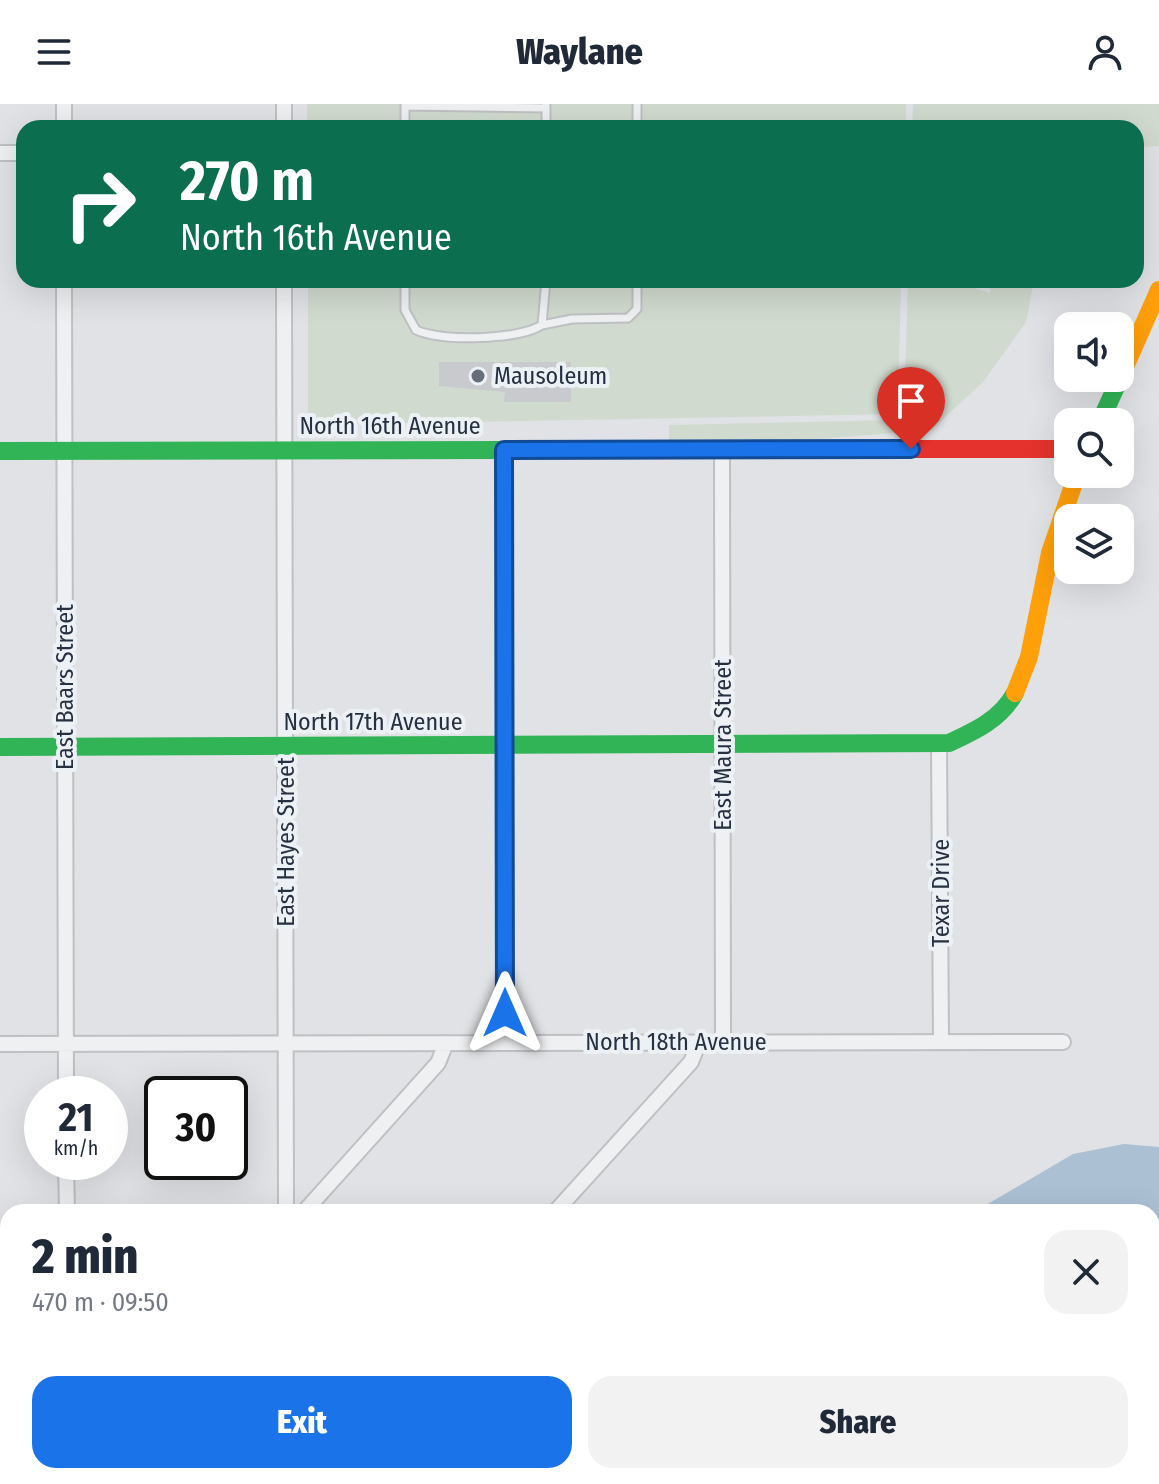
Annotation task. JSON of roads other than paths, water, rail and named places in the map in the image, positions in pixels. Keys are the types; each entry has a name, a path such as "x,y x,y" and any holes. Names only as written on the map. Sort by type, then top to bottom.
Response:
{"street":[{"name":"East Baars Street","path":"64,288 66,1076"},
{"name":"East Hayes Street","path":"284,288 286,1204"},
{"path":"1134,348 1157,300"},
{"name":"East Maura Street","path":"722,449 723,1042"},
{"name":"North 16th Avenue","path":"0,451 1054,449"},
{"path":"504,450 505,1042"},
{"path":"939,745 983,728 1008,705 1019,689 1033,654 1052,542 1072,488"},
{"name":"North 17th Avenue","path":"0,747 939,745"},
{"name":"Texar Drive","path":"939,745 941,1041"},
{"path":"562,1204 691,1062 699,1042"},
{"name":"North 18th Avenue","path":"0,1044 1063,1042"},
{"path":"311,1204 438,1063 446,1043"},
{"path":"66,1180 67,1204"}],"lane":[{"path":"405,105 546,106"},
{"path":"405,288 406,317 416,330 424,334 520,335 542,325 572,319 628,318 637,309 637,288"},
{"path":"542,325 545,288"}],"water":[{"path":"1124,1144 1159,1147 1159,1204 988,1204 1073,1154"}],"place":[{"name":"Mausoleum","path":"478,376"}]}
